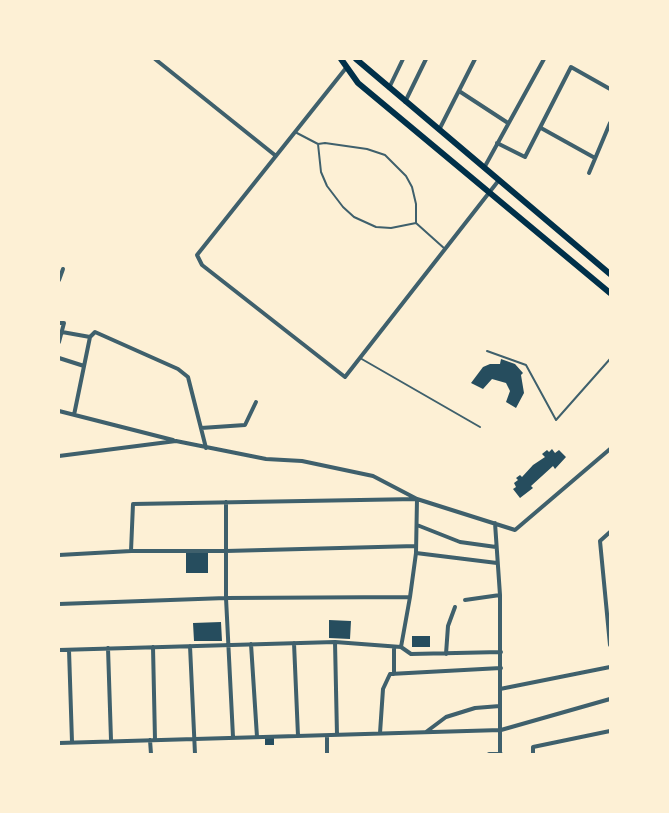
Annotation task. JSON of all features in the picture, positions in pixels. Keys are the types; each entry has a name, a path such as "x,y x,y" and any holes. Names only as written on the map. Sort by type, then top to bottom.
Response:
{"main road":[{"path":"341,59 358,83 490,191 610,293"},
{"path":"356,59 610,274"}],"street":[{"path":"389,88 403,59"},
{"path":"405,102 426,59"},
{"path":"439,130 475,59"},
{"path":"484,168 544,59"},
{"path":"158,60 276,156"},
{"path":"497,143 525,157 571,67 610,89"},
{"path":"346,68 197,255 202,265 345,377 498,180"},
{"path":"459,91 508,123"},
{"path":"589,173 610,123"},
{"path":"540,128 595,158"},
{"path":"59,280 63,269"},
{"path":"59,323 64,324 59,342"},
{"path":"62,332 90,337"},
{"path":"74,415 90,337 95,332 178,369 188,377 206,448"},
{"path":"59,358 84,366"},
{"path":"201,428 245,425 256,402"},
{"path":"59,411 206,448 266,459 302,461 373,476 417,499 515,530 610,449"},
{"path":"59,456 176,441"},
{"path":"131,551 133,504 417,499"},
{"path":"401,647 416,553 417,499"},
{"path":"226,502 227,644 233,737"},
{"path":"489,754 500,754 500,595 495,523"},
{"path":"417,525 460,542 496,547"},
{"path":"610,532 600,541 610,645"},
{"path":"59,555 131,551 226,551 416,546"},
{"path":"416,553 497,562"},
{"path":"465,600 500,595"},
{"path":"59,604 226,598 410,597"},
{"path":"446,654 448,626 455,607"},
{"path":"59,650 335,642 401,647 411,654 501,652"},
{"path":"335,642 338,735"},
{"path":"251,644 257,737"},
{"path":"294,644 298,736"},
{"path":"190,646 195,754"},
{"path":"150,754 152,740 153,647"},
{"path":"394,647 394,674"},
{"path":"108,648 111,740"},
{"path":"69,650 72,742"},
{"path":"380,733 383,689 390,674 501,668"},
{"path":"500,688 610,668"},
{"path":"59,743 500,730 610,699"},
{"path":"426,732 446,717 475,708 500,706"},
{"path":"533,754 532,747 610,731"},
{"path":"327,736 327,754"}],"lane":[{"path":"294,132 318,144 325,143 367,149 385,155 406,176 412,188 416,223 445,248"},
{"path":"318,144 321,172 327,186 343,207 354,216 376,227 391,228 416,223"},
{"path":"486,351 526,365 556,420 610,359"},
{"path":"360,358 480,428"}],"building":[{"path":"501,359 515,364 523,373 521,375 524,393 516,408 506,402 510,391 506,383 492,379 483,389 471,383 483,367 490,364 500,364"},
{"path":"552,449 555,453 559,450 566,457 555,469 553,466 531,486 533,488 520,498 513,489 516,487 514,483 518,480 516,478 520,475 522,477 533,465 545,457 542,454"},
{"path":"186,552 208,553 208,573 186,573"},
{"path":"329,620 351,621 350,639 329,638"},
{"path":"221,622 222,641 194,641 193,623"},
{"path":"412,636 430,636 430,647 412,647"},
{"path":"265,738 274,738 274,745 265,745"}]}
